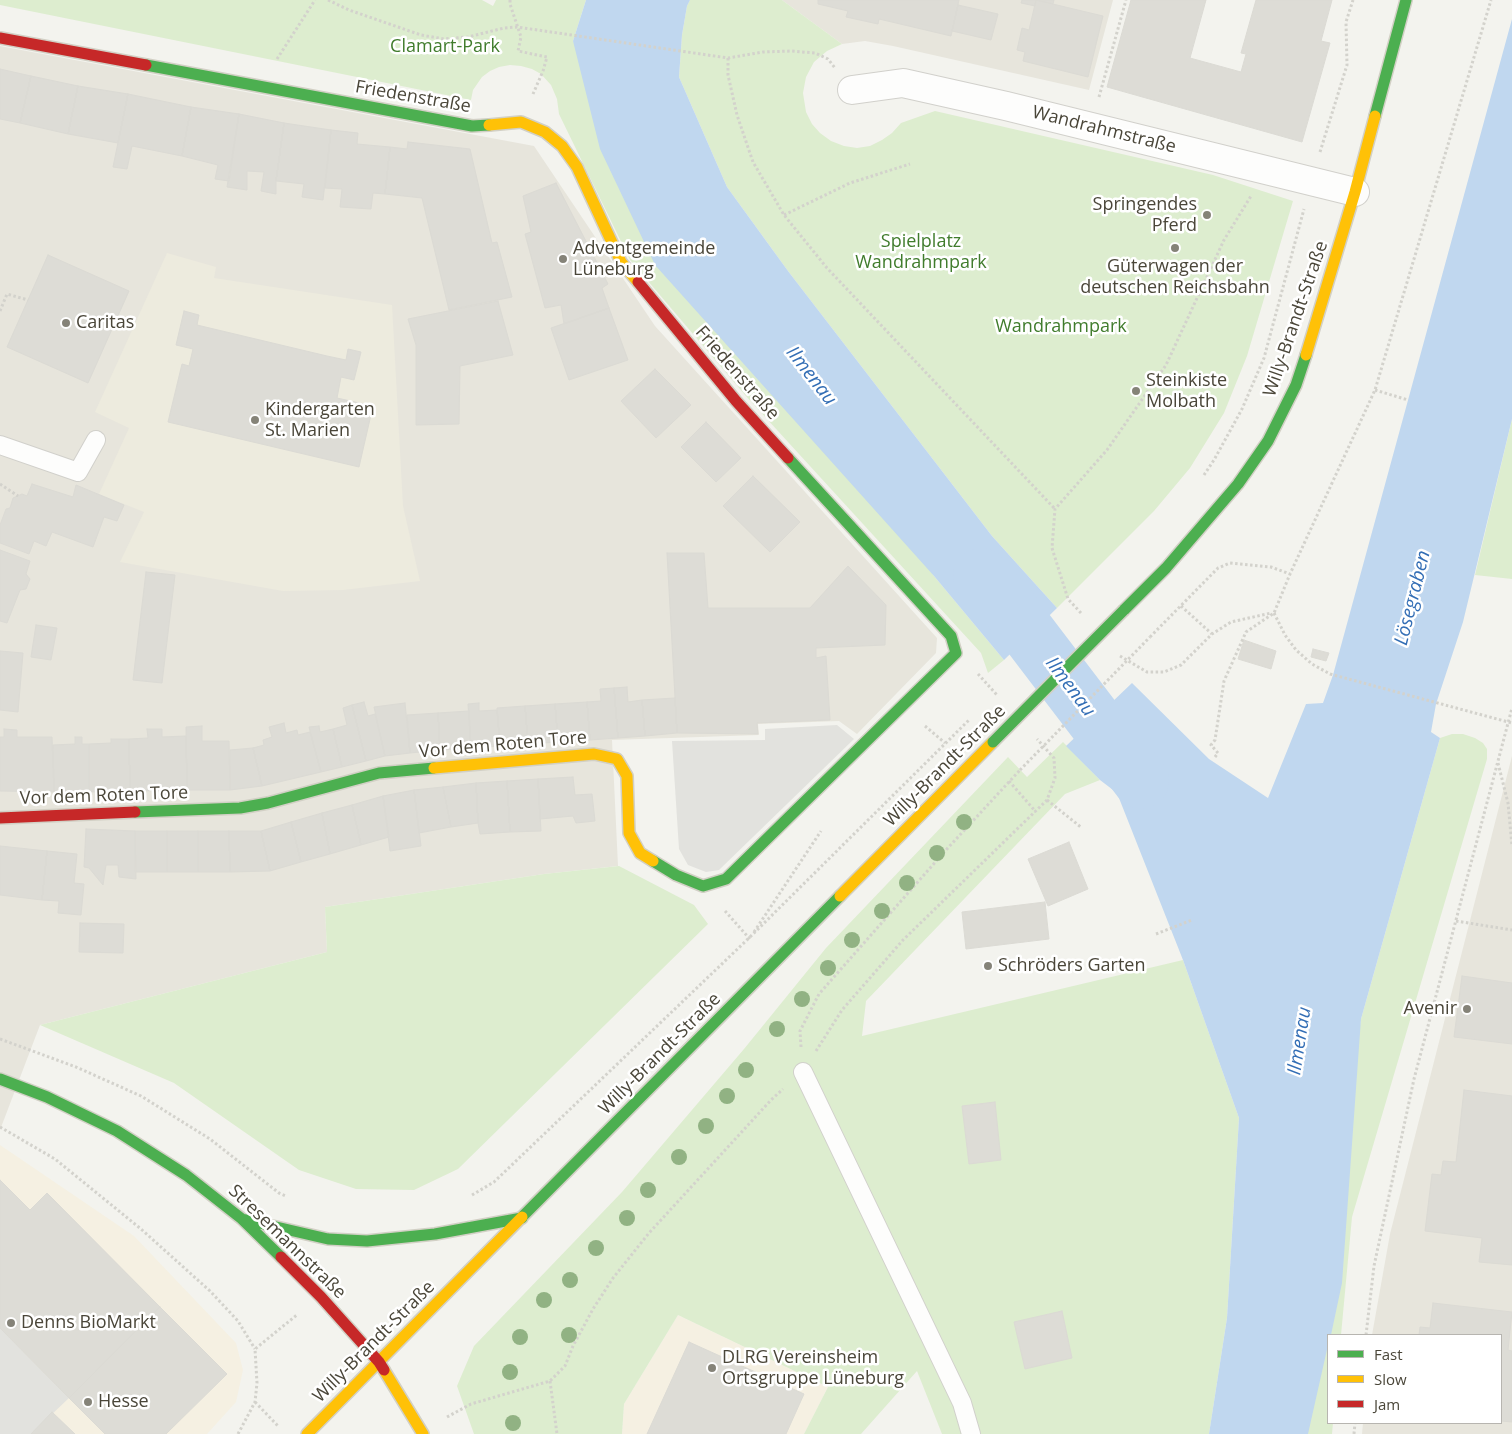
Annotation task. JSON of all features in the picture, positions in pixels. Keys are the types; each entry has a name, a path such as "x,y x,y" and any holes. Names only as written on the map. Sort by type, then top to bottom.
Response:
{"main road":[{"name":"Willy-Brandt-Straße","path":"307,1434 1166,568 1238,484 1268,441 1296,385 1317,322 1355,192 1406,0"},
{"name":"Friedenstraße","path":"0,38 472,126 521,122 545,132 562,146 577,167 621,262 736,401 951,636 956,653"},
{"name":"Vor dem Roten Tore","path":"0,818 240,808 268,803 379,773 594,754 617,759 627,776 629,833 640,853 676,875 703,886 726,879 956,653"},
{"name":"Stresemannstraße","path":"0,1079 47,1097 117,1131 186,1175 242,1219 321,1296 379,1362 422,1432"},
{"path":"242,1219 328,1239 367,1241 435,1234 522,1218"}],"street":[{"name":"Wandrahmstraße","path":"852,90 903,83 1267,169 1355,192"}],"lane":[{"path":"0,444 78,472 96,440"},
{"path":"803,1072 962,1403 971,1434"}],"path":[{"path":"259,87 314,0"},
{"path":"328,0 349,10 412,32 444,39 468,37 504,28 517,27 728,58 763,52 791,51 815,53 828,59 852,90"},
{"path":"510,0 521,37 518,51 547,57 543,71"},
{"path":"1090,127 1126,0"},
{"path":"1200,480 1214,460 1242,409 1264,358 1312,181 1346,66 1346,22 1353,0"},
{"path":"1215,757 1218,753 1211,745 1215,740 1224,681 1246,632 1274,613 1290,574 1375,390 1491,0"},
{"path":"728,58 728,75 737,115 753,162 784,215 827,268 1054,509"},
{"path":"784,215 850,183 910,164"},
{"path":"1068,598 1052,548 1054,509 1107,450 1166,365 1224,240 1267,169"},
{"path":"0,311 8,294 28,300"},
{"path":"1375,390 1408,400"},
{"path":"0,484 18,496"},
{"path":"803,1072 800,1031 818,994 1009,781 1218,568 1230,563 1271,567 1290,574"},
{"path":"1181,606 1212,634"},
{"path":"1123,659 1147,672 1164,672 1181,665 1212,634 1231,622 1274,613"},
{"path":"1274,613 1285,635 1296,650 1312,664 1330,674 1510,723"},
{"path":"956,653 972,667 999,697"},
{"path":"1366,1334 1374,1266 1414,1079 1498,761 1510,723 1512,708"},
{"path":"471,1195 494,1182 749,938 970,719"},
{"path":"422,1432 471,1404 550,1381 565,1366 581,1331 608,1286 649,1233 771,1100 803,1072 842,1010 903,940 1048,800 1055,778 1054,758 1035,738"},
{"path":"1498,761 1508,803 1512,846"},
{"path":"1009,781 1036,812"},
{"path":"1048,800 1082,828"},
{"path":"749,938 824,826"},
{"path":"1156,934 1192,920"},
{"path":"1456,921 1512,930"},
{"path":"0,1039 76,1067 141,1096 210,1140 279,1194 288,1197"},
{"path":"0,1127 55,1159 141,1229 210,1291 238,1321 255,1348 257,1383 255,1402 238,1434"},
{"path":"255,1348 265,1341"},
{"path":"550,1381 557,1434"},
{"path":"255,1402 280,1428"}],"shaded area":[{"path":"782,0 1113,0 1089,90 893,46 865,41 842,44"},
{"path":"0,46 534,146 655,326 937,638 936,653 857,734 839,721 758,724 759,735 612,740 618,866 544,874 325,907 327,952 40,1025 0,1130"},
{"name":"Kindergarten St. Marien","path":"167,253 216,267 214,278 392,305 403,506 420,581 343,590 283,591 120,562 144,512 99,494 129,428 95,412"},
{"path":"837,725 854,739 719,870 706,872 688,865 679,849 672,741 765,740 765,729"},
{"path":"1512,756 1512,1434 1362,1434 1363,1424 1502,1424 1502,1334 1372,1334 1390,1234"},
{"path":"0,1145 134,1236 236,1343 243,1370 236,1402 207,1434 0,1434"},
{"path":"678,1315 828,1387 804,1434 622,1434 624,1404"},
{"path":"0,1328 69,1398 31,1434 0,1434"}],"green space":[{"name":"Clamart-Park","path":"0,0 482,0 493,6 496,0 586,0 573,41 934,576 1004,660 988,673 981,653 745,395 630,260 559,114 557,99 551,85 541,74 521,66 499,67 482,77 473,90 471,100 0,5"},
{"name":"Wandrahmpark","path":"690,0 782,0 842,44 827,51 814,62 806,77 803,93 806,112 812,124 831,141 844,146 857,148 870,146 892,133 901,123 935,111 1213,175 1293,201 1247,356 1224,413 1190,468 1154,511 1057,608 992,536 788,271 727,187 679,77 682,35 687,6"},
{"path":"1512,419 1512,579 1475,575"},
{"path":"1452,734 1463,734 1475,738 1483,743 1487,749 1487,759 1352,1217 1341,1334 1327,1334 1327,1424 1333,1424 1332,1434 1301,1434 1361,1019 1440,738"},
{"path":"1063,742 1100,780 1065,794 866,1001 862,1036 1183,960 1239,1118 1227,1318 1209,1434 942,1434 917,1371 861,1434 804,1434 828,1387 678,1315 624,1404 622,1434 474,1434 457,1386 474,1346 622,1192 744,1049 826,948 1008,757 1027,777"},
{"path":"619,866 694,905 708,924 458,1169 414,1190 356,1189 299,1170 174,1083 40,1025 327,952 325,907 544,874"}],"water":[{"path":"586,0 690,0 687,6 682,35 679,77 727,187 788,271 992,536 1057,608 1004,660 934,576 655,265 600,149 573,41"},
{"name":"Lösegraben","path":"1512,19 1512,419 1463,622 1436,704 1431,732 1440,738 1361,1019 1342,1283 1331,1334 1327,1334 1327,1349 1308,1434 1209,1434 1227,1318 1239,1118 1183,960 1117,793 1100,780 1066,746 1132,683 1209,759 1268,798 1306,704 1323,703 1333,675"}],"building":[{"path":"818,0 959,0 951,36 879,19 878,24 846,17 848,11 818,4"},
{"path":"1022,0 1036,0 1035,6 1021,3"},
{"path":"1036,0 1054,0 1053,4"},
{"path":"1036,0 1103,16 1088,77 1023,61 1025,52 1017,50 1022,28 1029,30"},
{"path":"1131,0 1206,0 1190,58 1241,72 1246,54 1241,53 1256,0 1332,0 1321,41 1330,43 1302,142 1107,87"},
{"path":"958,5 998,14 991,40 952,31"},
{"path":"0,69 31,76 20,123 0,119"},
{"path":"31,76 78,86 68,134 20,123"},
{"path":"78,86 128,94 118,143 68,134"},
{"path":"128,94 191,107 182,156 132,146 127,169 113,167"},
{"path":"191,107 239,114 229,181 215,179 218,165 182,156"},
{"path":"239,114 284,123 276,194 261,191 264,172 247,171 247,190 227,187"},
{"path":"284,123 331,130 323,200 302,197 304,184 276,181"},
{"path":"331,130 358,133 357,144 390,147 385,194 373,193 371,209 340,207 342,189 325,188"},
{"path":"408,142 470,149 492,243 497,242 512,297 449,310 422,198 385,194 390,147 407,149"},
{"name":"Adventgemeinde Lüneburg","path":"556,183 608,284 602,288 609,308 564,324 561,305 545,308 525,234 531,232 523,196"},
{"name":"Caritas","path":"48,255 129,291 88,383 7,347"},
{"path":"498,301 513,355 460,366 459,424 416,425 416,345 408,319"},
{"path":"609,308 628,360 569,380 551,328"},
{"path":"184,311 199,315 197,325 327,356 346,360 348,349 361,352 354,380 341,377 337,398 373,406 359,467 168,422 182,364 189,366 193,349 176,345"},
{"path":"655,369 691,405 656,438 621,401"},
{"path":"706,422 741,458 716,482 681,447"},
{"path":"753,476 800,522 770,552 723,506"},
{"path":"32,484 73,497 76,485 124,505 117,521 104,517 93,547 52,532 46,546 34,541 29,554 0,543 0,525 6,509 10,508 13,498 22,494 27,496"},
{"path":"0,550 30,561 26,574 30,579 26,589 20,590 7,623 0,621"},
{"path":"667,553 704,553 708,608 810,608 848,566 886,605 885,645 816,648 816,658 826,656 830,720 757,723 758,734 677,733"},
{"path":"146,572 175,575 162,683 133,680"},
{"path":"36,625 57,628 51,660 31,657"},
{"path":"1244,640 1276,651 1271,669 1238,659"},
{"path":"1313,649 1329,653 1326,661 1311,657"},
{"path":"0,651 23,653 18,712 0,710"},
{"path":"627,687 628,702 642,700 645,736 618,738 614,688"},
{"path":"614,688 618,738 590,740 587,702 601,701 600,689"},
{"path":"675,698 677,733 645,736 642,700"},
{"path":"364,702 368,716 375,714 385,756 366,761 352,705"},
{"path":"587,702 590,740 558,742 555,704"},
{"path":"405,703 410,753 385,756 374,707"},
{"path":"479,703 479,711 497,710 500,746 471,748 468,704"},
{"path":"555,704 558,742 528,744 525,706"},
{"path":"352,705 366,761 342,767 333,729 347,725 343,708"},
{"path":"525,706 528,744 500,746 497,708"},
{"path":"469,711 471,748 440,750 438,713"},
{"path":"438,713 440,750 410,753 407,715"},
{"path":"284,723 286,733 297,730 298,735 310,732 321,772 262,786 253,748 264,745 263,740 272,737 269,727"},
{"path":"202,726 202,741 229,741 230,790 187,790 186,727"},
{"path":"319,726 320,732 333,729 342,767 321,772 309,727"},
{"path":"4,729 17,730 17,737 52,737 54,792 0,791 0,737 4,737"},
{"path":"147,729 162,729 162,737 186,736 187,790 130,791 129,739 148,738"},
{"path":"75,737 82,737 82,744 89,744 89,792 54,792 53,745 75,744"},
{"path":"111,739 129,739 130,791 89,792 89,744 111,743"},
{"path":"253,748 262,786 230,790 230,750"},
{"path":"573,777 575,795 592,794 595,821 576,823 573,816 540,819 538,779"},
{"path":"538,779 541,831 510,832 507,781"},
{"path":"507,781 510,832 480,834 476,783"},
{"path":"476,783 478,823 451,827 443,787"},
{"path":"443,787 451,827 419,833 414,790"},
{"path":"414,790 421,846 390,851 383,796"},
{"path":"383,796 389,837 361,845 352,805"},
{"path":"352,805 361,845 330,854 322,813"},
{"path":"322,813 330,854 301,862 291,822"},
{"path":"291,822 301,862 270,871 261,831"},
{"path":"86,829 135,831 136,879 119,877 118,865 106,865 103,885 89,868 84,867"},
{"path":"135,831 167,831 167,872 135,872"},
{"path":"167,831 198,831 198,872 167,872"},
{"path":"198,831 229,831 230,872 198,872"},
{"path":"229,831 261,831 270,871 230,872"},
{"path":"1069,842 1088,889 1048,906 1028,859"},
{"path":"0,846 47,851 42,900 0,895"},
{"path":"47,851 77,854 74,883 84,884 81,915 58,913 59,901 42,900"},
{"path":"1045,902 1049,939 966,949 962,912"},
{"path":"80,923 124,924 123,953 79,952"},
{"path":"1462,976 1512,983 1512,1044 1454,1037"},
{"path":"1464,1090 1512,1096 1512,1265 1479,1262 1482,1238 1425,1231 1432,1174 1441,1175 1443,1161 1456,1162"},
{"path":"995,1102 1001,1160 969,1164 962,1106"},
{"path":"0,1180 30,1210 47,1193 160,1307 69,1398 0,1328"},
{"path":"1433,1303 1512,1312 1508,1350 1512,1351 1512,1422 1502,1421 1502,1334 1419,1334 1420,1327 1430,1328"},
{"path":"160,1307 227,1374 166,1434 105,1434 69,1398"},
{"path":"1062,1311 1072,1358 1025,1369 1014,1322"},
{"name":"DLRG Vereinsheim Ortsgruppe Lüneburg","path":"689,1342 804,1394 786,1434 647,1434"},
{"path":"52,1412 75,1434 31,1434"}],"waterway":[{"name":"Ilmenau","path":"981,576 1010,609 1141,781"}],"traffic: fast":[{"path":"1375,116 1406,0"},
{"path":"146,65 472,126 489,125"},
{"path":"1124,610 1166,568 1238,484 1268,441 1296,385 1306,355"},
{"path":"653,861 676,875 703,886 726,879 956,653 951,636 788,458"},
{"path":"993,742 1124,610"},
{"path":"135,812 240,808 268,803 379,773 434,768"},
{"path":"522,1217 840,896"},
{"path":"0,1079 47,1097 117,1131 186,1175 242,1219 281,1257"},
{"path":"242,1219 328,1239 367,1241 435,1234 522,1218"}],"traffic: slow":[{"path":"1306,355 1355,192 1375,116"},
{"path":"489,125 521,122 545,132 562,146 577,167 621,262 638,282"},
{"path":"840,896 993,742"},
{"path":"434,768 594,754 617,759 627,776 629,833 640,853 653,861"},
{"path":"307,1434 522,1217"},
{"path":"384,1370 423,1434"}],"traffic: jam":[{"path":"0,38 146,65"},
{"path":"638,282 736,401 788,458"},
{"path":"0,818 135,812"},
{"path":"281,1257 321,1297 384,1370"}],"place":[{"name":"Springendes Pferd","path":"1207,215"},
{"name":"Güterwagen der deutschen Reichsbahn","path":"1175,248"},
{"name":"Adventgemeinde Lüneburg","path":"563,259"},
{"name":"Caritas","path":"66,323"},
{"name":"Steinkiste Molbath","path":"1136,391"},
{"name":"Kindergarten St. Marien","path":"255,420"},
{"name":"Schröders Garten","path":"988,966"},
{"name":"Avenir","path":"1467,1009"},
{"name":"Denns BioMarkt","path":"11,1323"},
{"name":"DLRG Vereinsheim Ortsgruppe Lüneburg","path":"712,1368"},
{"name":"Hesse","path":"88,1402"}],"park label":[{"name":"Spielplatz Wandrahmpark","path":"921,252"}]}
